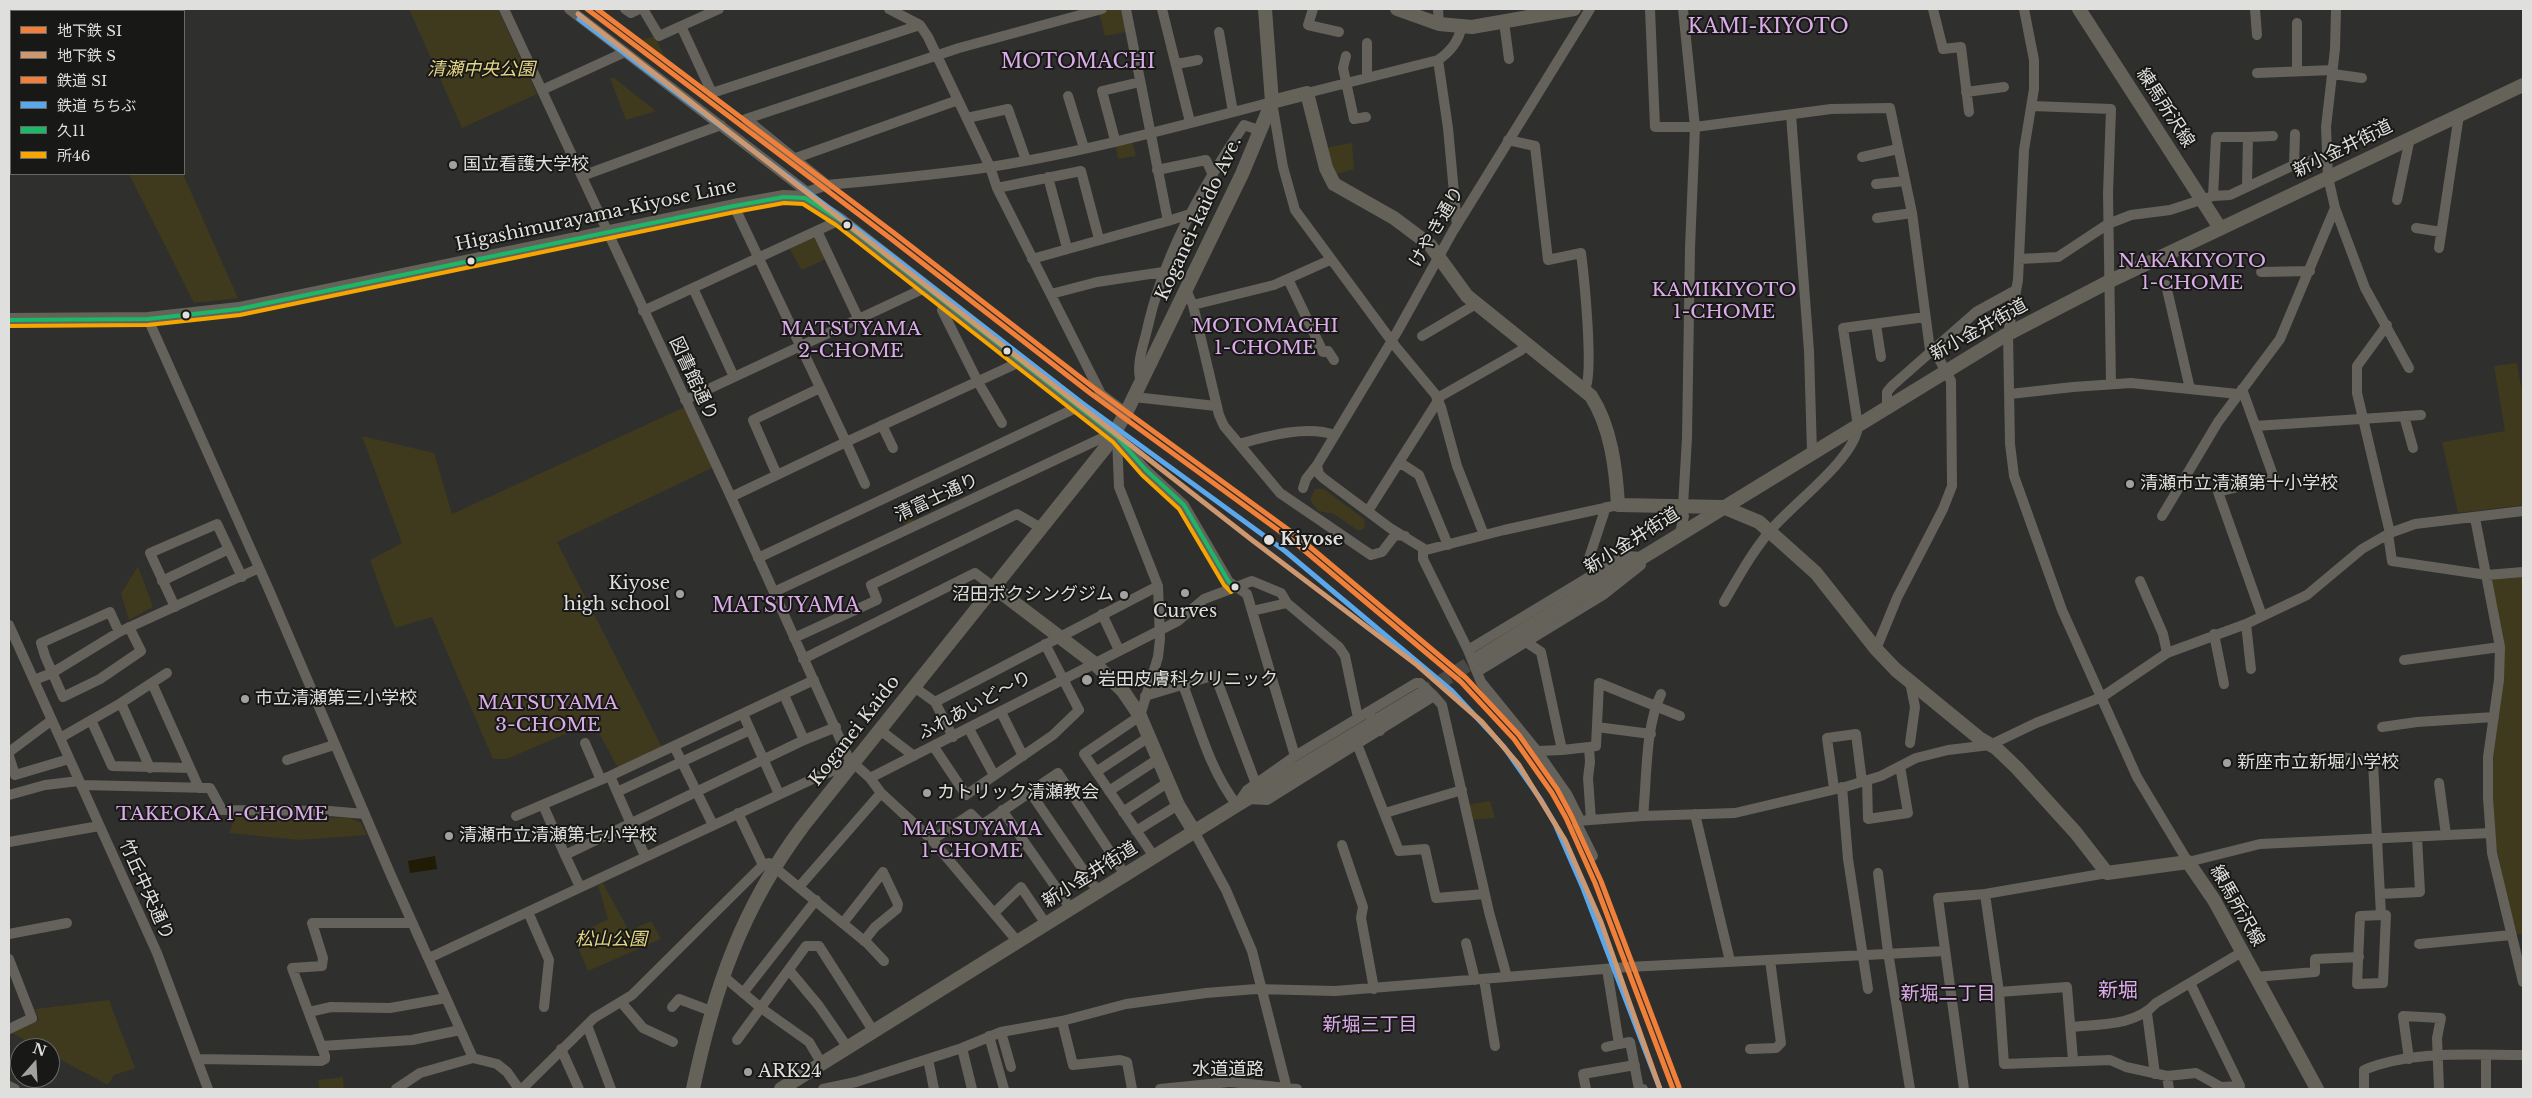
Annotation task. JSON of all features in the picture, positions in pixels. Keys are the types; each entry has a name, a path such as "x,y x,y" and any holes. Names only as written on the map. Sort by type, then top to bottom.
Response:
{"main road":[{"name":"Koganei-kaido Ave.","path":"1116,436 1261,131 1272,102 1265,9"},
{"path":"1397,9 1439,24 1461,27 1504,22 1574,9"},
{"name":"練馬所沢線","path":"2079,9 2207,198 2220,228"},
{"name":"新小金井街道","path":"1474,654 1642,557 1812,452 1858,426 1945,370 2008,334 2110,281 2523,85"},
{"path":"1272,102 1307,93 1326,168 1334,184 1394,218 1430,245 1476,304 1585,390 1597,405 1615,466 1612,506 1723,507 1750,517 1770,530 1816,573 1876,649 1910,682 2017,768 2053,806 2107,873"},
{"path":"806,195 927,287 1116,436"},
{"name":"Higashimurayama-Kiyose Line","path":"9,320 148,319 239,308 734,206 806,195"},
{"name":"Koganei Kaido","path":"693,1089 711,1011 722,975 769,866 1116,436"},
{"path":"995,588 1094,663 1123,691 1140,716 1167,783 1178,806 1195,833"},
{"name":"新小金井街道","path":"790,1087 822,1064 1242,802 1420,695"},
{"name":"練馬所沢線","path":"2107,873 2188,862 2214,900 2317,1089"}],"street":[{"path":"570,9 721,125 806,195 827,185 990,167 1026,160 1150,133 1272,102 1291,200 1300,220 1438,400 1457,466 1484,535"},
{"path":"624,9 631,13 640,9"},
{"path":"644,9 658,36 720,9"},
{"path":"889,9 920,25 967,118 990,167 997,188 1013,216 1032,259 1101,394 1126,413"},
{"path":"827,185 793,160 746,120 937,56 1102,9"},
{"path":"1126,9 1168,221"},
{"path":"1162,9 1190,122"},
{"path":"1313,9 1308,25 1340,32"},
{"path":"1438,9 1439,24"},
{"name":"けやき通り","path":"1294,501 1303,488 1306,478 1317,465 1441,260 1457,224 1590,9"},
{"path":"1650,9 1656,127 1696,127 1832,109 1890,108 1912,213 1930,350 1951,381 1952,486 1897,598 1876,649"},
{"path":"1683,9 1696,127 1690,248 1687,438 1683,506"},
{"path":"1934,9 1943,49 1961,47 1969,112"},
{"path":"2024,9 2034,60 2034,89 2024,150 2020,259 2008,334 2010,444 2014,476 2062,610 2137,777 2188,862 2260,844 2490,833"},
{"path":"2255,9 2257,35"},
{"path":"2336,9 2333,72 2326,127 2328,177 2335,208 2365,288 2410,368"},
{"name":"図書館通り","path":"507,10 607,233 731,497 850,759 870,778 881,793 932,840 1018,942"},
{"path":"1504,22 1509,60"},
{"path":"2296,23 2297,71"},
{"path":"681,26 712,93 920,25"},
{"path":"1307,93 1438,60 1444,56 1453,44 1460,33 1461,27"},
{"path":"1219,32 1233,112"},
{"path":"1366,78 1367,43"},
{"path":"542,90 625,52"},
{"path":"1346,56 1343,68 1354,119 1366,117"},
{"path":"1177,64 1198,60"},
{"path":"1438,60 1448,128 1457,224"},
{"path":"2258,73 2333,72 2362,78"},
{"path":"1115,140 1102,91 1140,82"},
{"path":"1966,92 2004,87"},
{"path":"1068,96 1084,148"},
{"path":"793,160 958,100"},
{"path":"2032,106 2111,109 2108,224 2111,384"},
{"path":"967,118 1008,109 1026,160"},
{"path":"1791,115 1808,351 1812,452"},
{"path":"2439,248 2460,115"},
{"path":"582,176 721,125"},
{"path":"1141,382 1139,370 1142,348 1154,298 1163,272 1190,214 1212,173 1244,125 1261,131"},
{"path":"2294,165 2295,134"},
{"path":"2207,198 2216,137 2273,136"},
{"path":"2248,137 2248,186"},
{"path":"2397,200 2410,138"},
{"path":"1508,140 1535,146 1548,260 1581,253 1588,353 1588,384 1585,390"},
{"path":"1862,157 1898,149"},
{"path":"2020,259 2058,257 2108,224 2131,215 2170,210 2207,198 2230,195 2294,165 2326,157"},
{"path":"1157,170 1206,160 1212,173"},
{"path":"997,188 1081,171 1099,239"},
{"path":"1048,177 1067,248"},
{"path":"1876,184 1905,181"},
{"path":"734,206 866,484"},
{"path":"2162,516 2240,391 2280,339 2310,272 2335,208"},
{"path":"1878,218 1912,213"},
{"path":"1032,259 1190,214"},
{"path":"644,311 840,220"},
{"path":"2416,228 2441,232"},
{"path":"817,231 859,320"},
{"path":"1193,305 1274,285 1330,260"},
{"path":"1051,294 1097,282 1163,272"},
{"path":"2261,272 2310,272"},
{"path":"1288,279 1322,352 1328,351 1334,360"},
{"path":"2166,286 2190,389"},
{"path":"685,400 927,287"},
{"path":"693,288 734,377"},
{"path":"1186,290 1193,305 1216,406 1224,426 1275,488 1365,553 1377,555 1398,534 1405,536"},
{"path":"1887,406 1887,392 1930,350 1976,312 2016,290"},
{"path":"945,301 942,310 978,382 1002,424"},
{"path":"1422,336 1476,304"},
{"path":"1724,602 1770,530 1839,460 1857,437 1858,426 1843,328 1925,317"},
{"path":"148,319 259,568 364,814 473,1058"},
{"path":"1876,325 1881,357"},
{"path":"2387,326 2356,370 2357,393 2389,534 2392,560 2487,575 2523,572"},
{"path":"1368,511 1438,400 1445,392 1520,351 1528,344"},
{"path":"731,497 1022,361"},
{"path":"2010,394 2131,383 2190,389 2240,391"},
{"path":"777,475 753,420 820,388"},
{"path":"2240,391 2274,478 2218,492 2262,616"},
{"path":"1134,397 1216,406"},
{"path":"758,558 1080,406"},
{"path":"2255,426 2421,415"},
{"path":"2404,416 2413,448"},
{"path":"882,425 893,448"},
{"path":"1238,444 1286,434 1319,431 1335,435"},
{"path":"1116,436 1146,470 1184,505 1229,582 1240,585 1252,581 1282,593 1287,603 1342,651 1358,718"},
{"path":"1116,436 1119,487 1158,586 1160,629 1158,657 1140,716 1084,754 1154,858"},
{"name":"清富士通り","path":"774,592 935,516 1116,436"},
{"path":"1399,462 1419,475 1448,545"},
{"path":"1317,465 1318,474 1322,478 1390,528 1423,549 1432,550 1484,535 1612,506"},
{"path":"1303,488 1314,479 1322,478"},
{"path":"1595,572 1588,561 1612,506"},
{"path":"1669,506 1678,508 1684,516 1680,533"},
{"path":"1577,821 1643,816 1735,813 1864,781 1916,758 1948,750 1990,745 2036,723 2102,696 2167,653 2214,634 2246,624 2307,594 2362,549 2389,534 2415,524 2523,511"},
{"path":"794,638 877,600 871,585 1017,514 1041,528"},
{"path":"2475,518 2500,648 2494,718 2488,757 2492,853 2511,934 2519,946 2523,982"},
{"path":"175,607 150,553 217,524 242,577"},
{"path":"1390,528 1393,534 1391,539"},
{"path":"1477,672 1603,595 1649,559 1656,548"},
{"path":"162,581 229,549"},
{"path":"1423,549 1425,564 1474,654 1481,682 1537,751 1567,794 1577,812 1579,818 1577,821 1593,856"},
{"path":"1474,654 1595,572 1625,556 1642,557"},
{"path":"34,680 52,673 124,629 259,568"},
{"path":"803,659 975,573 995,588"},
{"path":"2140,581 2162,634 2167,653"},
{"path":"1240,585 1244,590 1252,611 1295,756"},
{"name":"ふれあいど～り","path":"870,778 1178,621 1204,599 1240,585"},
{"path":"935,702 1158,586"},
{"path":"1252,611 1287,603"},
{"path":"110,612 124,629 140,651 100,679 63,697 52,673 42,643 110,612"},
{"path":"1102,614 1119,650"},
{"path":"2246,624 2251,669"},
{"name":"竹丘中央通り","path":"9,625 157,953 208,1089"},
{"path":"2214,634 2224,684"},
{"path":"1526,642 1541,652 1562,750"},
{"path":"934,747 966,795 1053,735 1079,710 1045,644"},
{"path":"2404,660 2500,648"},
{"path":"60,738 121,704 167,673"},
{"path":"1145,696 1214,675 1256,784"},
{"path":"516,816 606,778 814,680"},
{"path":"1910,682 1915,707 1910,743"},
{"path":"152,683 199,788"},
{"path":"1242,802 1247,790 1295,756 1416,683 1420,683 1442,704 1485,894 1507,978"},
{"path":"1537,751 1596,746 1599,683 1656,708 1680,716"},
{"path":"1184,685 1214,767 1226,791 1242,802 1267,800 1434,696"},
{"path":"914,686 935,702 953,737"},
{"path":"1643,816 1651,734 1656,708 1662,694"},
{"path":"784,695 804,740"},
{"path":"121,704 150,768"},
{"path":"1001,712 1024,756"},
{"path":"1368,712 1380,731"},
{"path":"744,714 780,794"},
{"path":"2382,727 2417,722 2494,718"},
{"path":"9,752 52,720"},
{"path":"91,720 112,766 190,768"},
{"path":"564,855 763,759 836,727"},
{"path":"1597,727 1651,734"},
{"path":"969,729 994,775"},
{"path":"618,792 750,730"},
{"path":"880,730 914,756"},
{"path":"1868,989 1838,788 1827,738 1856,734 1868,819 1908,813 1900,766"},
{"path":"1096,772 1149,737"},
{"path":"585,743 606,778 618,792 646,856"},
{"path":"1357,744 1399,851 1425,848 1436,898 1485,894"},
{"path":"287,760 334,745"},
{"path":"674,746 713,825"},
{"path":"1589,748 1588,778 1591,820"},
{"path":"9,756 16,775 69,759"},
{"path":"2340,756 2373,762 2381,915"},
{"path":"1109,791 1158,759"},
{"path":"429,958 738,813 854,763"},
{"path":"932,840 971,814 982,825 1058,773 1126,876"},
{"path":"9,795 45,785 80,783 210,788 222,810 329,811 364,814"},
{"path":"1123,812 1167,783"},
{"path":"2439,783 2446,835"},
{"path":"1385,812 1462,790"},
{"path":"1030,792 1098,893"},
{"path":"799,887 881,793"},
{"path":"543,805 580,887"},
{"path":"1136,831 1178,806"},
{"path":"1002,810 1071,909"},
{"path":"738,813 769,866 816,900 864,941 884,961"},
{"path":"1695,814 1730,961"},
{"path":"9,842 99,826"},
{"path":"1195,833 1240,921 1263,989 1291,1089"},
{"path":"2380,894 2420,892 2416,837"},
{"path":"1342,845 1363,907 1361,918 1374,988"},
{"path":"401,1088 420,1073 473,1058 497,1064 507,1072 520,1089 587,1025 632,995 769,866"},
{"path":"843,923 883,872 898,904 898,909 875,927 864,941"},
{"path":"1878,873 1888,952 1910,1089"},
{"path":"1964,1089 1938,898 1985,894 2107,873"},
{"path":"994,913 1021,887 1046,924"},
{"path":"1985,894 1999,992 2004,1064 2110,1060 2126,1067 2155,1074 2167,1076 2196,1073 2221,1087 2240,1086 2190,983"},
{"path":"743,993 816,900"},
{"path":"528,912 549,960 544,1007"},
{"path":"2381,915 2386,916 2383,984 2358,984 2360,916 2381,915"},
{"path":"9,934 67,923"},
{"path":"198,1059 320,1061 326,1056 292,968 322,966 322,958 312,923 412,923"},
{"path":"2419,944 2511,934"},
{"path":"1466,943 1480,980 1495,1046"},
{"path":"737,1040 806,946 819,946 874,1032"},
{"path":"823,1089 856,1082 928,1059 1001,1032 1062,1021 1126,1004 1206,993 1263,989 1335,991 1607,969 1888,952 1945,951"},
{"path":"2070,1027 2127,1021 2148,1013 2156,1003 2242,952"},
{"path":"2255,977 2315,972 2315,959 2358,957"},
{"path":"9,959 32,1018 9,1029"},
{"path":"1750,1049 1776,1048 1781,1043 1770,960"},
{"path":"1607,969 1619,1044"},
{"path":"789,970 819,1006 848,1048"},
{"path":"722,975 761,1008 809,1042 822,1064"},
{"path":"1999,992 2067,987 2073,1060"},
{"path":"309,1012 331,1007 390,1008 446,998"},
{"path":"672,1007 679,999 711,1011"},
{"path":"621,1002 643,1028 674,1042"},
{"path":"2148,1013 2155,1074"},
{"path":"2409,1059 2403,1016 2441,1018 2437,1038 2439,1089"},
{"path":"1062,1021 1072,1065 1120,1060 1127,1062 1132,1089"},
{"path":"587,1025 611,1089"},
{"path":"322,1046 412,1040 460,1030"},
{"path":"1001,1032 1011,1067"},
{"path":"989,1036 1004,1089"},
{"path":"1606,1047 1630,1042 1639,1088 1643,1089"},
{"path":"962,1048 972,1089"},
{"path":"561,1049 578,1086 567,1089"},
{"path":"2364,1089 2364,1070 2391,1060 2437,1056 2523,1055"},
{"path":"2486,1056 2486,1089"},
{"path":"928,1059 934,1089"},
{"path":"1586,1089 1583,1074 1635,1065"},
{"path":"2167,1076 2168,1089"},
{"name":"水道道路","path":"1160,1089 1220,1082 1291,1089"},
{"path":"9,1086 15,1089"}],"green space":[{"name":"清瀬中央公園","path":"409,9 498,9 537,94 462,128"},
{"path":"1109,10 1121,10 1126,32 1105,36 1099,13"},
{"path":"654,36 672,69 637,42"},
{"path":"610,78 614,78 656,111 626,120"},
{"path":"1131,137 1136,156 1118,159 1115,140"},
{"path":"1352,143 1354,169 1331,176 1323,148"},
{"path":"130,175 183,175 238,298 194,303"},
{"path":"817,231 830,257 802,270 787,245"},
{"path":"2517,363 2523,398 2523,505 2458,513 2442,442 2505,431 2494,366"},
{"path":"687,406 716,466 557,542 664,751 620,772 593,722 507,759 493,759 432,617 395,628 370,560 402,543 362,436 434,453 452,514"},
{"path":"1315,489 1324,489 1364,519 1365,527 1362,530 1357,530 1334,514 1318,511 1310,500"},
{"path":"907,508 916,525 907,529 899,512"},
{"path":"138,566 153,607 129,620 121,594"},
{"path":"2523,575 2523,934 2514,934 2493,830 2491,758 2502,675 2490,578"},
{"path":"1490,801 1495,818 1469,820 1466,805"},
{"path":"236,815 350,818 361,823 367,835 299,840 229,833"},
{"name":"松山公園","path":"603,883 629,931 651,921 661,939 588,971 576,943 582,932 608,919 598,885"},
{"path":"109,1000 135,1068 114,1075 108,1085 60,1059 60,1038 21,1038 10,1032 39,1020 35,1009"},
{"path":"343,1077 344,1089 319,1089 318,1080"}],"shaded area":[{"path":"435,856 437,869 410,873 408,861"}],"tunnel":[{"path":"1420,695 1480,657"}],"metro line":[{"name":"SI","path":"587,9 890,238 1090,393 1293,541 1461,682 1514,739 1552,793 1566,818 1595,883 1673,1089"},
{"name":"S","path":"578,14 1252,540 1417,665 1482,722 1519,765 1565,840 1601,922 1660,1089"}],"rail line":[{"name":"SI","path":"597,9 894,233 1094,388 1297,536 1466,678 1519,735 1557,789 1571,815 1601,881 1679,1087"},
{"name":"ちちぶ","path":"579,19 882,248 1082,403 1285,551 1452,691 1504,747 1541,800 1555,824 1583,888 1660,1089"}],"transit line":[{"name":"久11","path":"9,320 148,319 239,309 734,206 784,197 805,198 840,220 1117,437 1146,470 1184,505 1229,582 1235,587"},
{"name":"所46","path":"9,326 148,325 240,315 735,212 784,203 803,204 836,225 1113,442 1142,475 1179,509 1224,585 1231,592"}],"place":[{"name":"国立看護大学校","path":"453,165"},
{"name":"清瀬市立清瀬第十小学校","path":"2130,484"},
{"name":"Kiyose","path":"1269,540"},
{"name":"Curves","path":"1185,593"},
{"name":"Kiyose high school","path":"680,594"},
{"name":"沼田ボクシングジム","path":"1124,595"},
{"name":"岩田皮膚科クリニック","path":"1087,680"},
{"name":"市立清瀬第三小学校","path":"245,699"},
{"name":"新座市立新堀小学校","path":"2227,763"},
{"name":"カトリック清瀬教会","path":"927,793"},
{"name":"清瀬市立清瀬第七小学校","path":"449,836"},
{"name":"ARK24","path":"748,1072"}],"district":[{"name":"KAMI-KIYOTO","path":"1768,27"},
{"name":"MOTOMACHI","path":"1078,62"},
{"name":"NAKAKIYOTO 1-CHOME","path":"2192,273"},
{"name":"KAMIKIYOTO 1-CHOME","path":"1724,302"},
{"name":"MOTOMACHI 1-CHOME","path":"1265,338"},
{"name":"MATSUYAMA 2-CHOME","path":"851,341"},
{"name":"MATSUYAMA","path":"786,606"},
{"name":"MATSUYAMA 3-CHOME","path":"548,715"},
{"name":"TAKEOKA 1-CHOME","path":"222,815"},
{"name":"MATSUYAMA 1-CHOME","path":"972,841"},
{"name":"新堀","path":"2118,991"},
{"name":"新堀二丁目","path":"1948,995"},
{"name":"新堀三丁目","path":"1370,1026"}]}
